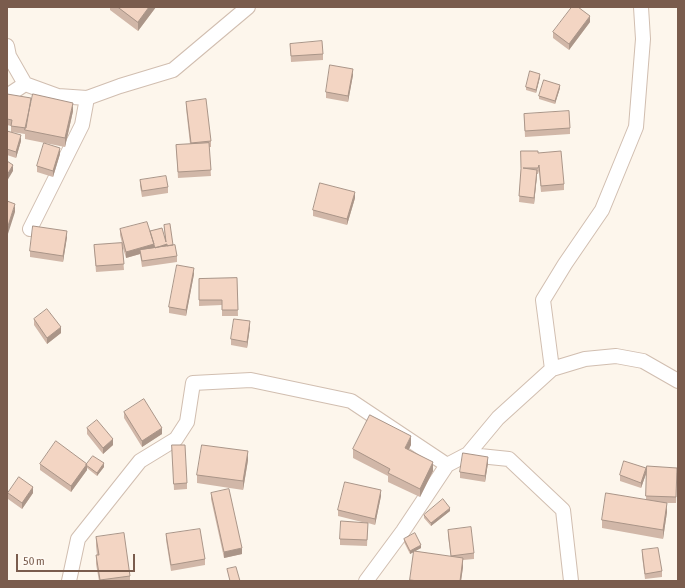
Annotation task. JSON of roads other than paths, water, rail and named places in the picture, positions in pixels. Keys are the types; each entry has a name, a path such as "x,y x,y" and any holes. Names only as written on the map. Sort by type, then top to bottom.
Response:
{"street":[{"path":"7,46 9,56 24,84 58,96 87,98 172,70 248,7"},
{"path":"552,369 543,300 565,264 602,210 636,127 643,38 641,7"},
{"path":"7,96 24,84"},
{"path":"30,229 82,125 87,98"},
{"path":"366,581 403,531 447,465 468,454 498,418 552,369 585,359 616,356 643,361 678,381"},
{"path":"69,581 78,539 140,461 176,439 187,422 193,383 251,380 351,401 447,465"},
{"path":"468,454 509,459 563,510 571,581"}]}
